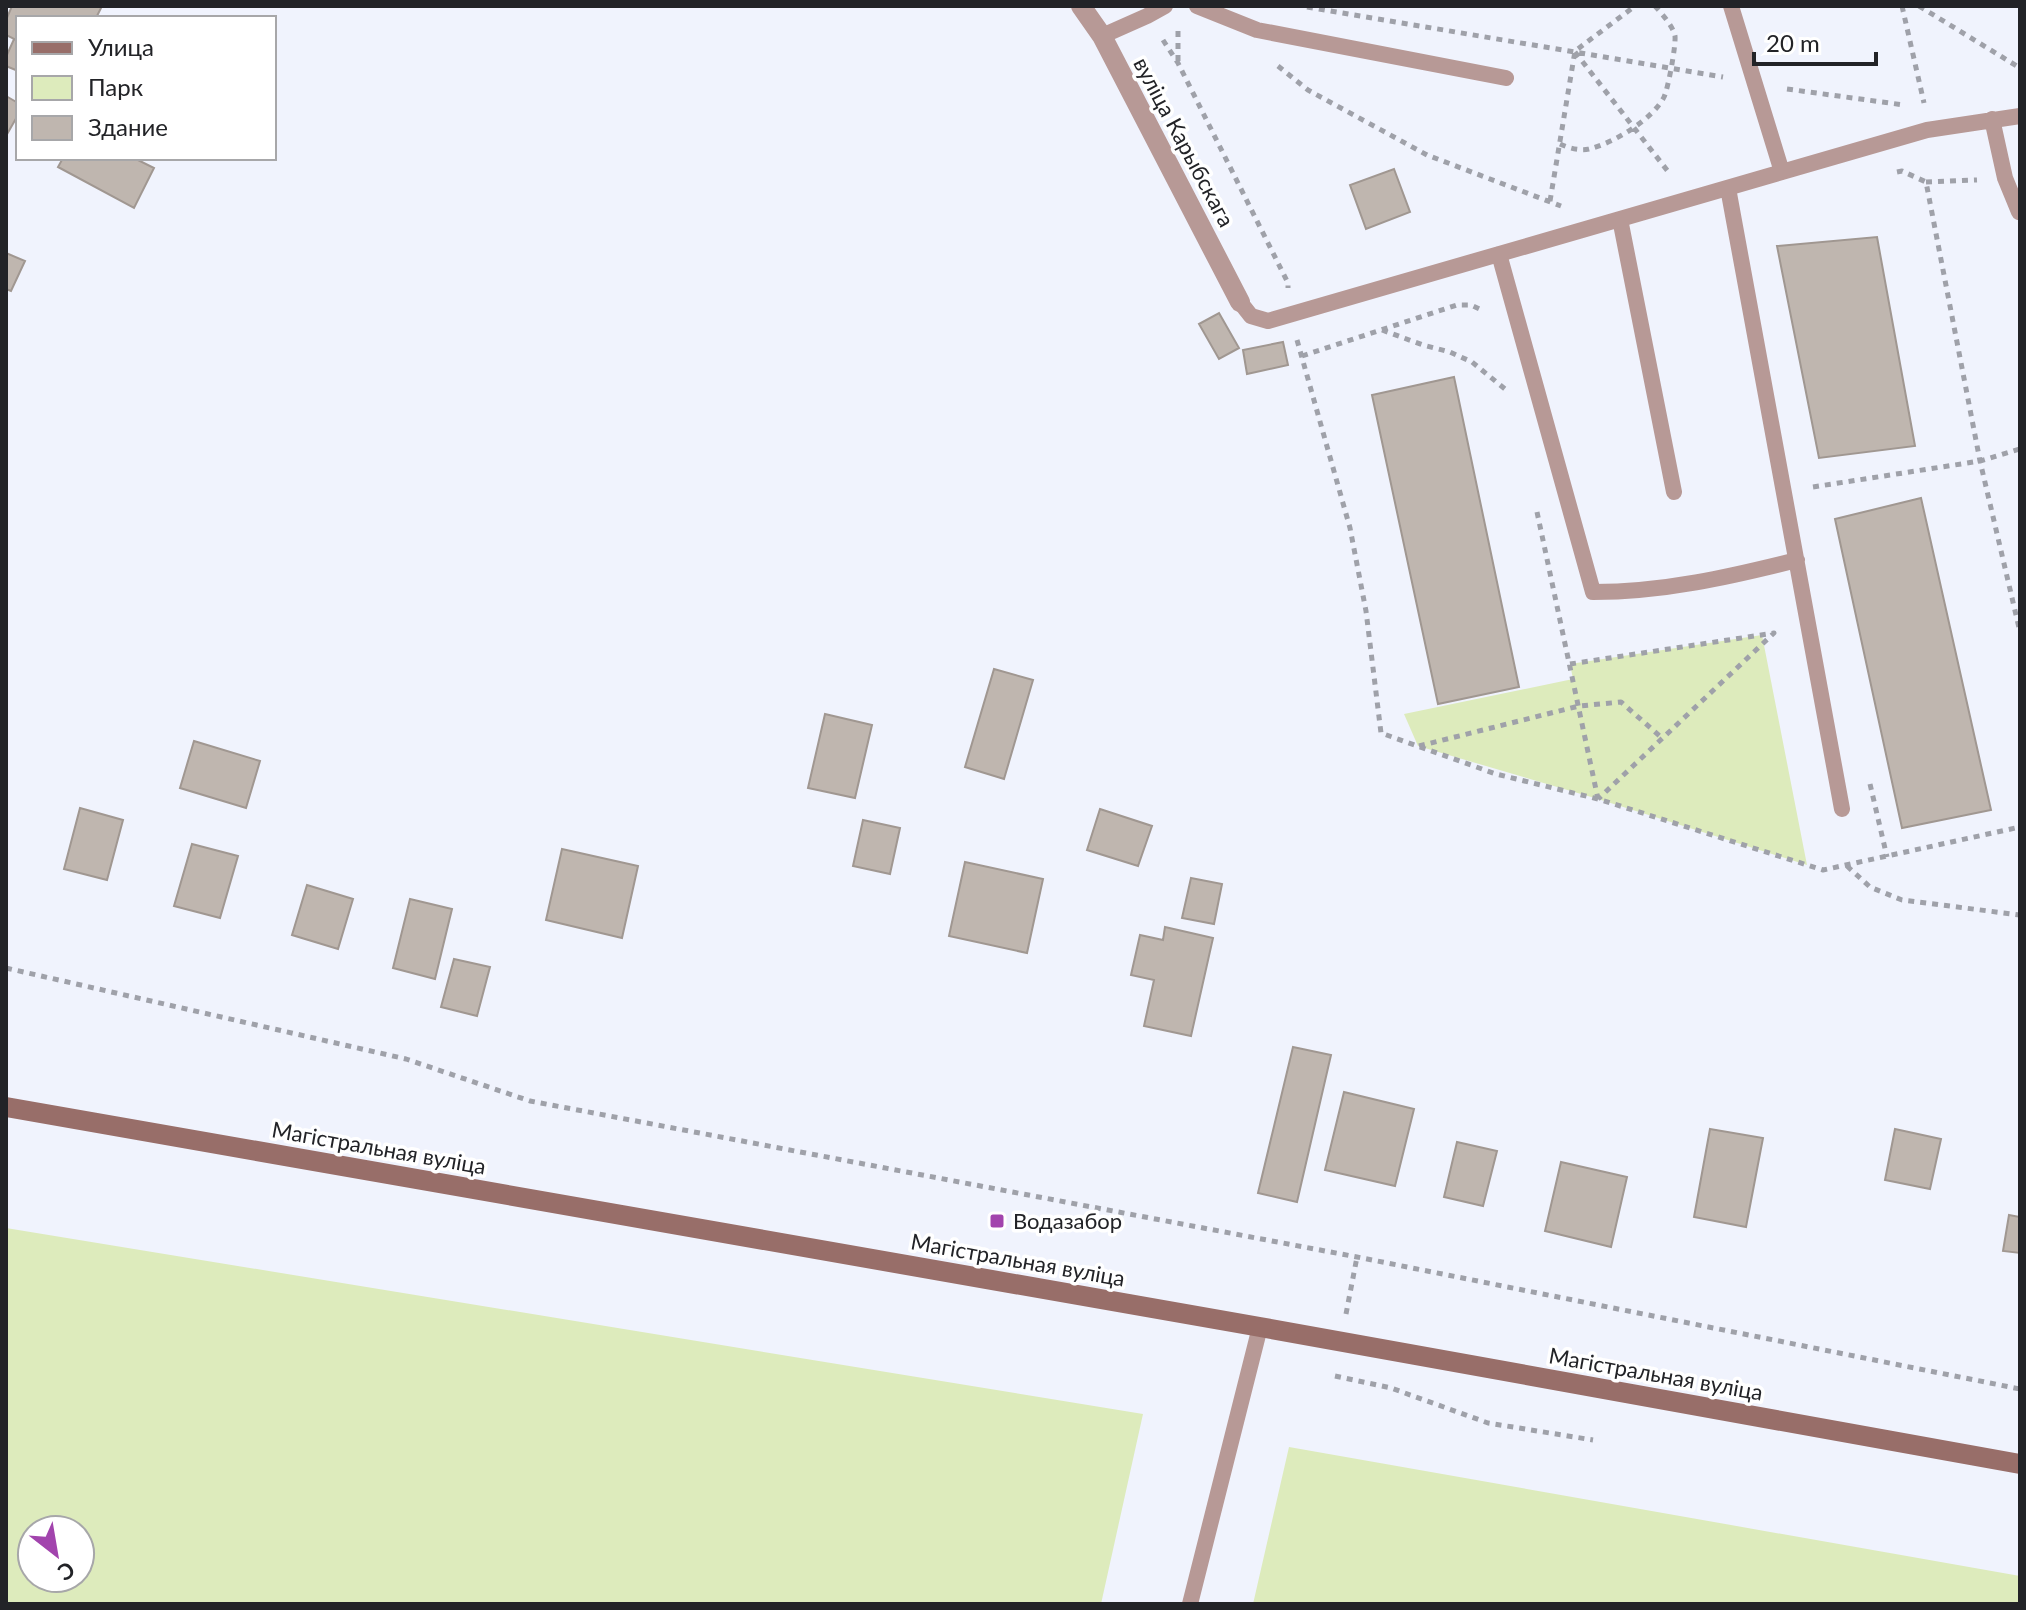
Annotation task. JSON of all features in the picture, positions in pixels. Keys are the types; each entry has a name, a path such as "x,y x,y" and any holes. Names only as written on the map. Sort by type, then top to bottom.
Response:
{"main road":[{"name":"Магістральная вуліца","path":"6,1107 2020,1464"}],"street":[{"name":"вуліца Карыбскага","path":"1081,6 1102,36 1240,302"}],"lane":[{"path":"1102,36 1165,6"},
{"path":"1197,6 1257,30 1506,78"},
{"path":"1731,6 1782,172"},
{"path":"1240,302 1251,316 1268,321 1927,130 2020,116"},
{"path":"1992,119 2005,178 2019,212"},
{"path":"1728,188 1842,809"},
{"path":"1620,219 1674,492"},
{"path":"1499,254 1593,592 1636,592 1687,585 1797,560"},
{"path":"1190,1604 1260,1327"}],"path":[{"path":"1303,6 1670,67 1754,84 1909,106"},
{"path":"1550,201 1575,51 1635,6"},
{"path":"1560,144 1571,149 1588,149 1611,141 1657,108 1665,95 1675,35 1655,6"},
{"path":"1902,6 1925,108"},
{"path":"1919,6 2020,68"},
{"path":"1147,16 1178,63 1288,283 1288,315 1350,528 1366,611 1381,733 1496,774 1598,799 1823,870 2020,827"},
{"path":"1257,30 1268,57 1308,90 1427,155 1563,207"},
{"path":"1575,51 1676,181"},
{"path":"1716,64 1726,92"},
{"path":"1887,175 1902,171 1926,182 1980,461 2020,632"},
{"path":"1302,356 1457,305 1471,305 1487,313"},
{"path":"1381,330 1472,362 1512,395 1509,381"},
{"path":"1804,489 1980,461 2020,449"},
{"path":"1535,500 1598,799"},
{"path":"1570,664 1774,633 1598,799"},
{"path":"1418,746 1579,706 1621,702 1662,738"},
{"path":"1846,865 1870,887 1902,900 2020,915"},
{"path":"6,968 406,1059 530,1101 1357,1257 2020,1389"},
{"path":"1346,1314 1357,1257"},
{"path":"1335,1376 1391,1388 1488,1423 1593,1440"}],"green space":[{"path":"1762,635 1807,865 1418,746 1404,714 1573,679 1570,664"},
{"path":"6,1228 1143,1414 1101,1604 6,1604"},
{"path":"1289,1447 2020,1576 2020,1604 1253,1604"}],"building":[{"path":"12,6 102,6 97,16 16,16 16,40 6,35 6,20"},
{"path":"16,40 16,70 6,66 6,57"},
{"path":"6,96 16,102 16,118 6,136"},
{"path":"62,160 138,160 154,168 134,208 58,167"},
{"path":"1394,169 1410,212 1366,229 1350,185"},
{"path":"1877,237 1915,446 1819,458 1777,246"},
{"path":"6,253 25,261 11,291 6,289"},
{"path":"1219,313 1239,348 1219,359 1199,324"},
{"path":"1283,342 1288,365 1247,374 1243,350"},
{"path":"1454,377 1519,687 1438,704 1372,395"},
{"path":"1921,498 1991,810 1902,828 1835,519"},
{"path":"994,669 1033,680 1004,779 965,767"},
{"path":"825,714 872,725 855,798 808,788"},
{"path":"194,741 260,761 246,808 180,788"},
{"path":"80,808 123,820 107,880 64,869"},
{"path":"1100,809 1152,826 1138,866 1087,850"},
{"path":"863,820 900,828 890,874 853,866"},
{"path":"192,844 238,856 220,918 174,906"},
{"path":"562,849 638,866 622,938 546,920"},
{"path":"965,862 1043,879 1027,953 949,936"},
{"path":"1191,878 1222,884 1214,924 1182,918"},
{"path":"307,885 353,899 338,949 292,935"},
{"path":"410,899 452,909 435,979 393,968"},
{"path":"1165,927 1213,938 1191,1036 1144,1026 1154,980 1131,975 1140,935 1163,940"},
{"path":"454,959 490,967 477,1016 441,1007"},
{"path":"1293,1047 1331,1055 1297,1202 1258,1193"},
{"path":"1344,1092 1414,1109 1395,1186 1325,1170"},
{"path":"1710,1129 1763,1138 1746,1227 1694,1217"},
{"path":"1895,1129 1941,1139 1930,1189 1885,1180"},
{"path":"1457,1142 1497,1151 1483,1206 1444,1197"},
{"path":"1561,1162 1627,1177 1611,1247 1545,1231"},
{"path":"2009,1215 2020,1217 2020,1253 2003,1251"}],"place":[{"name":"Водазабор","path":"997,1221"}]}
